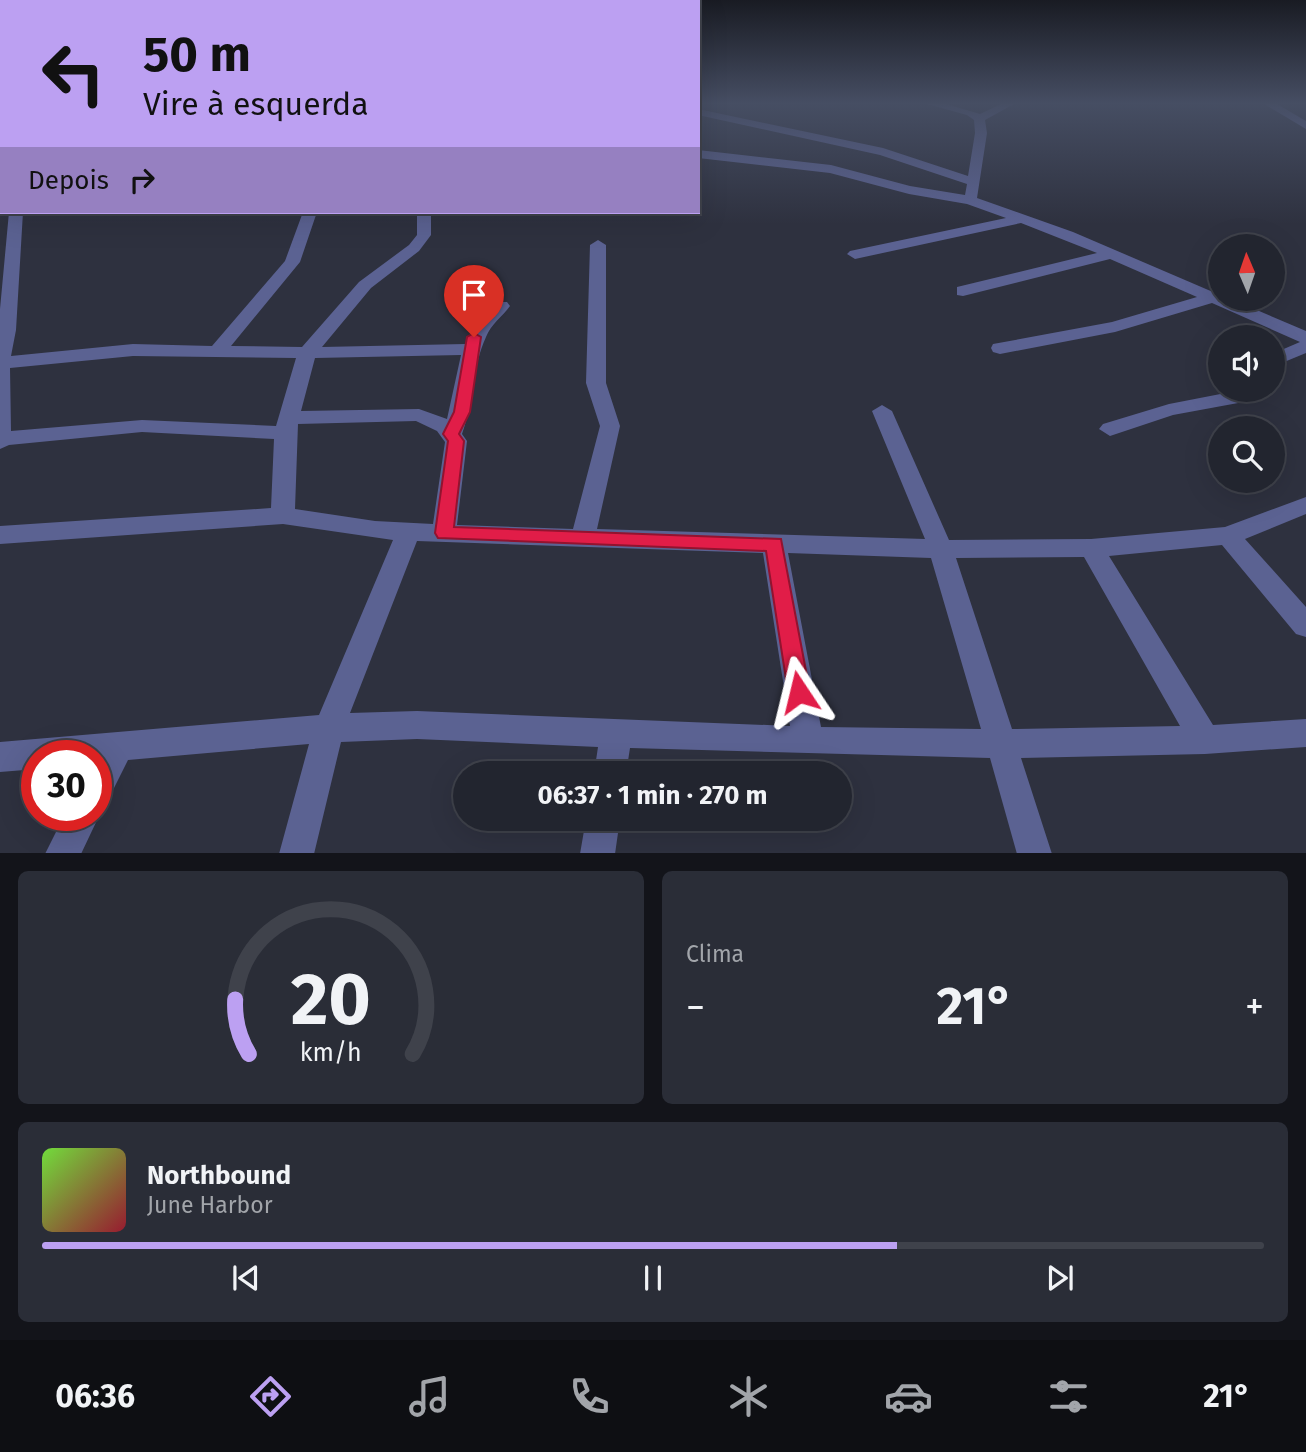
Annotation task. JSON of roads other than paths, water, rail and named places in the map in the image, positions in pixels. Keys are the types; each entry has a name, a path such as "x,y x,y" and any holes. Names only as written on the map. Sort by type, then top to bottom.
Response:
{"street":[{"path":"845,144 883,152 975,182"},
{"path":"970,200 980,144"},
{"path":"700,154 831,169 909,190 970,200 1025,218 1208,296"},
{"path":"16,214 7,330 0,363 1,440 142,426 287,425 419,415 434,419 456,441 444,533"},
{"path":"218,350 292,262 309,214"},
{"path":"283,516 287,425 307,353 365,285 414,248 424,236 424,214"},
{"path":"855,254 1025,218"},
{"path":"583,537 610,426 596,383 598,245"},
{"path":"963,291 1111,254"},
{"path":"1000,348 1115,327 1208,299"},
{"path":"451,434 462,412 471,349 478,328 501,306"},
{"path":"1245,312 1306,338"},
{"path":"1285,355 1306,346"},
{"path":"0,363 92,352 218,350 307,353 471,349"},
{"path":"1110,429 1169,410 1214,402"},
{"path":"882,411 941,549 1035,853"},
{"path":"0,535 283,516 408,532 941,549 1091,548 1228,536 1306,505"},
{"path":"296,853 329,728 408,532"},
{"path":"1228,536 1306,626"},
{"path":"774,544 808,741"},
{"path":"1091,548 1205,740"},
{"path":"0,757 329,728 417,725 808,741 1001,744 1205,740 1306,733"},
{"path":"612,761 616,733"},
{"path":"112,759 118,748"},
{"path":"62,853 74,831"},
{"path":"597,853 601,831"}]}
